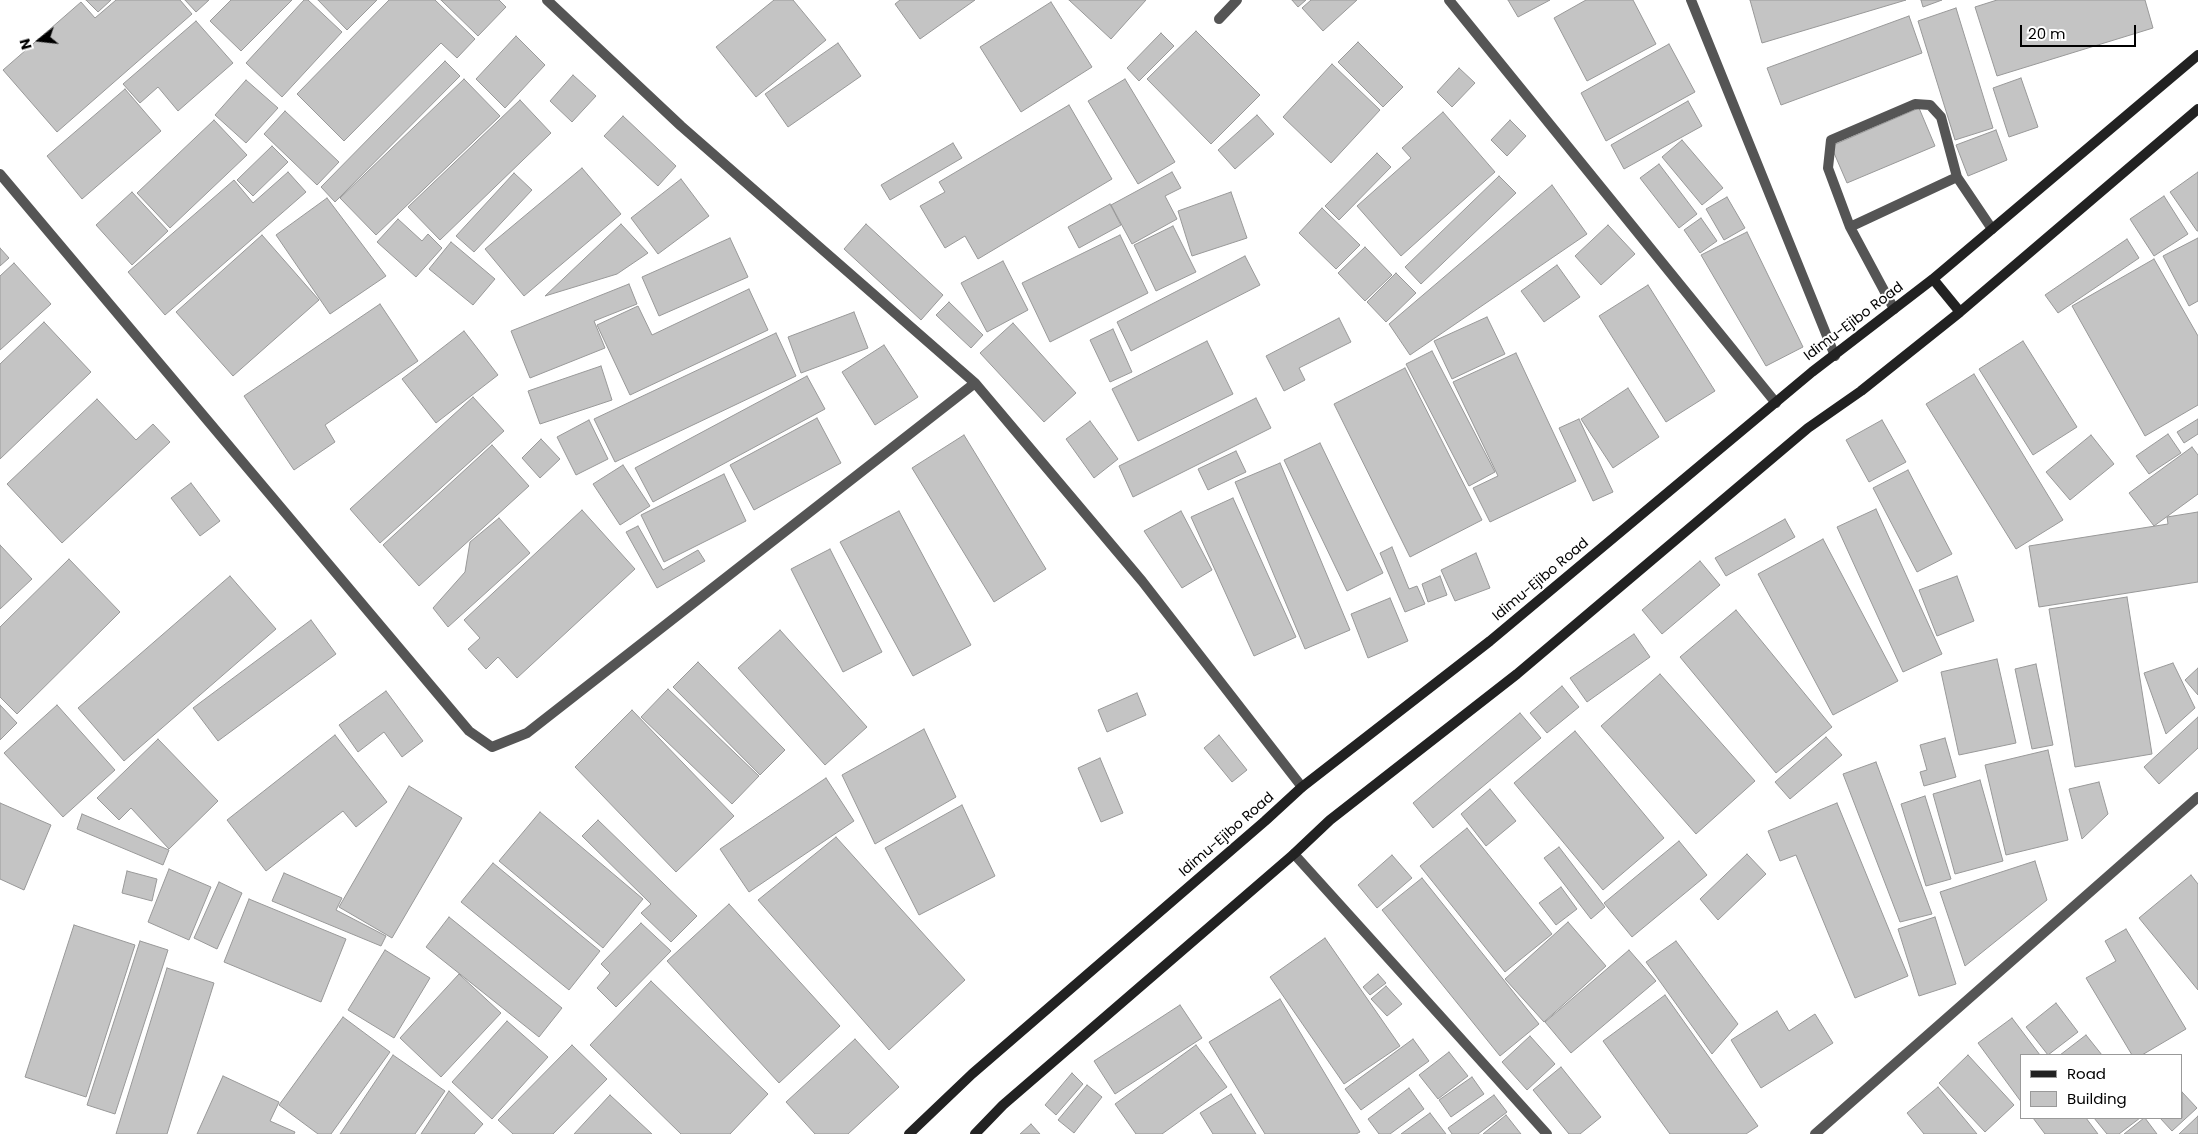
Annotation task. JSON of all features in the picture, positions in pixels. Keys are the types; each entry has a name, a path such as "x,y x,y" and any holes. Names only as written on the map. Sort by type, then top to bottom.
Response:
{"main road":[{"name":"Idimu-Ejibo Road","path":"909,1134 972,1074 1265,822 1302,787 1490,641 1812,372 1933,279 2198,55"},
{"path":"975,1134 1002,1105 1294,854 1330,820 1517,674 1808,428 1861,391 1960,312 2198,109"},
{"path":"1933,279 1960,312"}],"street":[{"path":"547,0 681,126 975,383 1142,581 1302,787"},
{"path":"1218,19 1237,0"},
{"path":"1449,0 1776,404"},
{"path":"1691,0 1835,356"},
{"path":"1894,310 1850,227 1828,168 1831,140 1915,104 1930,105 1941,117 1957,177 1992,229"},
{"path":"1850,227 1957,177"},
{"path":"1,178 469,731 492,747 527,733 975,383"},
{"path":"1815,1134 2198,797"},
{"path":"1294,854 1547,1134"}],"building":[{"path":"86,0 111,0 98,12"},
{"path":"116,0 180,0 192,14 57,132 3,70 81,2 95,18"},
{"path":"185,0 209,0 196,12"},
{"path":"231,0 292,0 241,51 210,21"},
{"path":"304,0 308,0 342,32 282,97 246,63"},
{"path":"318,0 377,0 347,30"},
{"path":"389,0 435,0 475,39 457,58 441,43 344,141 297,94"},
{"path":"441,0 499,0 506,7 478,36"},
{"path":"774,0 793,0 826,40 756,97 716,47"},
{"path":"900,0 975,0 920,39 895,4"},
{"path":"1069,0 1146,0 1111,39"},
{"path":"1292,0 1306,0 1298,7"},
{"path":"1311,0 1357,0 1323,31 1302,8"},
{"path":"1508,0 1550,0 1518,17"},
{"path":"1586,0 1633,0 1656,44 1587,81 1554,18"},
{"path":"1750,0 1906,0 1762,43"},
{"path":"1921,0 1942,0 1923,7"},
{"path":"1997,0 2145,0 2153,28 1997,76 1975,7"},
{"path":"1051,2 1092,67 1021,112 980,47"},
{"path":"1956,8 1993,128 1955,140 1918,21"},
{"path":"1909,16 1922,53 1781,105 1767,68"},
{"path":"196,21 233,63 178,111 158,87 140,103 123,84"},
{"path":"1196,31 1260,95 1211,144 1147,79"},
{"path":"1161,33 1174,46 1139,81 1127,68"},
{"path":"516,36 545,65 505,108 476,79"},
{"path":"1358,42 1403,87 1383,107 1338,62"},
{"path":"838,43 861,76 788,127 765,94"},
{"path":"1669,44 1695,92 1606,141 1581,93"},
{"path":"445,61 460,76 335,202 321,187"},
{"path":"1332,64 1380,110 1331,163 1283,117"},
{"path":"1459,68 1475,83 1452,107 1437,92"},
{"path":"573,75 596,96 572,122 550,101"},
{"path":"2021,78 2038,127 2009,137 1993,88"},
{"path":"464,79 500,116 376,235 340,198"},
{"path":"1125,79 1175,162 1138,184 1088,101"},
{"path":"246,80 278,108 246,143 215,115"},
{"path":"125,89 161,131 82,199 47,156"},
{"path":"520,100 551,133 440,240 408,207"},
{"path":"1688,101 1702,126 1624,169 1611,145"},
{"path":"1069,105 1112,179 978,259 965,236 945,248 920,206 945,192 939,182"},
{"path":"1919,108 1935,146 1847,183 1831,146"},
{"path":"285,111 339,162 317,185 264,134"},
{"path":"1443,112 1495,172 1401,256 1357,206 1411,158 1402,148"},
{"path":"1257,115 1274,134 1235,169 1218,150"},
{"path":"623,116 676,166 658,186 604,136"},
{"path":"214,120 247,155 170,228 137,193"},
{"path":"1510,120 1526,136 1507,156 1491,140"},
{"path":"1996,130 2007,160 1968,176 1956,145"},
{"path":"1682,140 1723,188 1702,205 1662,157"},
{"path":"953,143 962,158 890,200 881,185"},
{"path":"272,146 288,162 253,196 237,180"},
{"path":"1377,153 1391,167 1339,220 1325,206"},
{"path":"1659,164 1697,214 1679,228 1640,178"},
{"path":"582,168 621,214 524,296 485,249"},
{"path":"288,172 306,192 165,315 128,272 234,180 253,203"},
{"path":"1172,172 1181,188 1165,196 1177,219 1132,244 1111,205"},
{"path":"2198,172 2198,231 2197,231 2170,192"},
{"path":"514,173 532,190 474,252 456,236"},
{"path":"1499,176 1516,193 1421,284 1405,267"},
{"path":"681,179 709,216 658,254 631,218"},
{"path":"1552,185 1587,234 1410,355 1389,324"},
{"path":"132,192 168,231 132,265 96,225"},
{"path":"1231,192 1247,238 1192,256 1178,211"},
{"path":"2164,196 2188,234 2154,256 2130,219"},
{"path":"1727,197 1745,228 1724,240 1706,209"},
{"path":"327,198 386,276 330,314 276,235"},
{"path":"1110,204 1121,225 1079,248 1068,227"},
{"path":"1322,208 1360,245 1336,269 1299,233"},
{"path":"1701,218 1717,241 1700,253 1684,230"},
{"path":"398,219 422,241 428,234 442,248 416,277 377,242"},
{"path":"621,224 648,253 617,274 545,296"},
{"path":"866,224 943,295 921,320 844,249"},
{"path":"1608,225 1635,254 1601,285 1575,256"},
{"path":"1173,226 1196,272 1156,291 1134,245"},
{"path":"1747,232 1803,347 1766,366 1701,255"},
{"path":"262,235 319,300 233,376 176,312"},
{"path":"1120,235 1148,293 1050,342 1022,283"},
{"path":"730,238 748,277 659,316 642,277"},
{"path":"2198,238 2198,301 2189,306 2163,256"},
{"path":"2127,239 2139,258 2058,313 2045,295"},
{"path":"451,242 495,279 473,305 429,269"},
{"path":"1365,247 1392,275 1365,301 1338,273"},
{"path":"0,248 9,258 0,266"},
{"path":"1245,256 1260,285 1131,351 1117,322"},
{"path":"2154,259 2198,336 2198,405 2145,436 2072,306"},
{"path":"1003,261 1028,310 987,332 961,283"},
{"path":"14,263 51,304 0,350 0,276"},
{"path":"1557,265 1580,297 1544,322 1521,291"},
{"path":"1396,273 1416,293 1386,322 1367,302"},
{"path":"629,284 637,304 594,321 605,348 530,378 511,331"},
{"path":"1648,285 1715,391 1666,422 1599,316"},
{"path":"749,289 768,330 630,395 597,325 638,306 652,335"},
{"path":"949,302 983,335 971,348 936,315"},
{"path":"380,304 418,361 325,425 335,442 294,470 244,396"},
{"path":"854,312 868,348 801,373 788,337"},
{"path":"1487,317 1505,354 1452,379 1434,341"},
{"path":"1339,318 1351,342 1299,368 1305,380 1284,391 1266,356"},
{"path":"44,322 91,372 0,459 0,364"},
{"path":"1013,323 1076,393 1044,422 980,353"},
{"path":"1113,329 1132,372 1110,382 1090,340"},
{"path":"464,331 498,375 436,423 402,379"},
{"path":"776,333 796,376 615,462 594,419"},
{"path":"1207,341 1233,394 1138,441 1112,389"},
{"path":"2023,341 2077,427 2033,455 1979,369"},
{"path":"884,345 918,397 875,425 842,372"},
{"path":"1432,351 1495,472 1469,486 1406,364"},
{"path":"1516,353 1576,481 1490,522 1473,488 1498,476 1453,382"},
{"path":"601,366 612,400 540,424 528,391"},
{"path":"1405,368 1482,520 1410,557 1334,404"},
{"path":"1974,374 2063,520 2016,549 1926,404"},
{"path":"807,376 825,409 653,502 635,468"},
{"path":"1628,388 1659,437 1613,468 1581,419"},
{"path":"473,397 504,431 380,543 350,509"},
{"path":"1256,398 1271,428 1133,497 1119,466"},
{"path":"97,399 136,440 153,424 170,442 62,543 7,484"},
{"path":"817,418 841,463 754,510 730,465"},
{"path":"1579,419 1613,492 1593,501 1559,428"},
{"path":"2198,419 2198,434 2184,443 2177,432"},
{"path":"589,420 608,459 576,475 557,437"},
{"path":"1882,420 1906,462 1869,482 1846,440"},
{"path":"1090,421 1118,459 1094,478 1066,439"},
{"path":"2168,434 2181,453 2149,474 2136,456"},
{"path":"964,435 1046,569 994,602 912,468"},
{"path":"2091,435 2114,464 2070,500 2046,472"},
{"path":"541,439 560,459 540,478 522,458"},
{"path":"1320,443 1383,573 1347,591 1284,460"},
{"path":"492,445 529,486 419,586 383,545"},
{"path":"2192,447 2198,455 2198,494 2154,526 2129,493"},
{"path":"1236,451 1246,472 1208,490 1198,469"},
{"path":"1280,463 1350,630 1305,649 1235,482"},
{"path":"623,465 650,506 620,525 593,484"},
{"path":"1908,470 1952,554 1917,572 1873,488"},
{"path":"724,474 746,521 664,562 641,515"},
{"path":"191,483 220,521 200,536 171,498"},
{"path":"1233,498 1296,637 1254,656 1191,517"},
{"path":"1876,509 1942,654 1903,672 1837,527"},
{"path":"582,510 635,569 517,678 498,657 486,669 468,649 480,638 464,620"},
{"path":"899,511 971,645 913,676 840,542"},
{"path":"1181,511 1212,570 1182,588 1144,531"},
{"path":"2198,512 2198,582 2039,607 2029,546 2168,524 2167,517"},
{"path":"499,518 530,553 448,627 433,608 465,572 470,542"},
{"path":"1785,519 1795,537 1726,576 1715,558"},
{"path":"638,526 663,570 698,550 705,561 657,588 626,532"},
{"path":"1823,539 1898,681 1833,715 1758,574"},
{"path":"0,545 32,579 0,609"},
{"path":"1392,547 1409,589 1417,586 1425,604 1405,612 1380,553"},
{"path":"830,549 882,652 843,672 791,569"},
{"path":"1476,553 1490,588 1455,601 1441,570"},
{"path":"69,559 120,612 17,714 0,697 0,627"},
{"path":"1700,561 1720,585 1662,634 1642,610"},
{"path":"230,576 276,629 124,761 78,708"},
{"path":"1440,576 1447,595 1428,602 1422,584"},
{"path":"1957,576 1974,621 1937,636 1919,590"},
{"path":"2127,597 2152,754 2075,767 2049,609"},
{"path":"1390,598 1408,641 1368,658 1351,614"},
{"path":"1736,610 1832,727 1776,773 1680,657"},
{"path":"311,620 336,654 218,741 193,708"},
{"path":"780,630 867,727 825,765 738,668"},
{"path":"1634,634 1650,657 1587,702 1570,678"},
{"path":"1997,659 2016,743 1959,755 1941,672"},
{"path":"698,662 785,750 760,775 673,687"},
{"path":"2173,663 2195,708 2166,734 2144,673"},
{"path":"2036,664 2053,745 2032,749 2015,669"},
{"path":"2198,668 2198,695 2185,680"},
{"path":"1660,674 1755,781 1696,834 1601,726"},
{"path":"1562,686 1579,707 1547,733 1530,713"},
{"path":"668,689 759,776 732,804 641,717"},
{"path":"386,691 423,741 402,757 384,732 358,752 339,725"},
{"path":"1137,693 1146,715 1107,732 1098,710"},
{"path":"0,705 17,723 0,740"},
{"path":"57,705 115,770 63,817 4,753"},
{"path":"632,710 734,816 676,872 575,767"},
{"path":"1520,713 1541,738 1433,828 1413,803"},
{"path":"2198,717 2198,748 2159,784 2144,767"},
{"path":"924,729 956,797 875,844 842,775"},
{"path":"1575,731 1664,838 1603,890 1514,783"},
{"path":"335,735 387,802 356,827 343,811 266,871 227,820"},
{"path":"1219,735 1247,770 1232,782 1204,748"},
{"path":"1826,737 1842,755 1790,799 1775,782"},
{"path":"1945,738 1956,777 1924,786 1920,772 1927,770 1920,745"},
{"path":"158,739 218,801 169,849 131,808 119,820 97,798"},
{"path":"2048,750 2068,840 2006,855 1985,765"},
{"path":"1100,758 1123,813 1101,822 1078,768"},
{"path":"1876,762 1932,914 1900,922 1843,774"},
{"path":"826,778 854,821 749,892 720,849"},
{"path":"1980,780 2003,861 1955,874 1933,794"},
{"path":"2099,782 2108,814 2082,839 2069,789"},
{"path":"409,786 462,818 392,938 339,907"},
{"path":"1490,789 1516,821 1486,846 1461,814"},
{"path":"1925,796 1951,879 1926,886 1901,804"},
{"path":"0,803 51,825 24,890 0,879"},
{"path":"1837,803 1908,976 1855,998 1796,855 1780,861 1768,831"},
{"path":"962,805 995,876 919,915 885,848"},
{"path":"540,812 643,899 603,948 499,861"},
{"path":"82,814 169,850 163,865 77,829"},
{"path":"598,820 697,916 671,942 641,913 651,904 582,836"},
{"path":"1467,828 1552,934 1505,972 1420,866"},
{"path":"836,837 965,980 889,1050 758,900"},
{"path":"1679,841 1707,875 1632,937 1604,903"},
{"path":"1559,847 1605,907 1591,919 1544,858"},
{"path":"1747,854 1766,874 1718,920 1700,899"},
{"path":"1392,855 1412,878 1377,908 1358,885"},
{"path":"2035,861 2047,900 1965,966 1940,892"},
{"path":"493,863 600,951 569,990 461,902"},
{"path":"169,869 211,887 189,940 148,922"},
{"path":"127,871 157,879 152,901 122,893"},
{"path":"284,873 342,898 336,910 386,936 381,946 272,901"},
{"path":"2191,875 2198,884 2198,990 2139,918"},
{"path":"1422,878 1539,1024 1500,1056 1382,910"},
{"path":"219,882 242,893 217,949 194,938"},
{"path":"1561,887 1577,909 1556,925 1539,903"},
{"path":"249,899 346,939 321,1002 224,962"},
{"path":"729,904 840,1026 779,1083 667,961"},
{"path":"449,917 562,1008 539,1037 426,947"},
{"path":"1935,917 1956,984 1919,996 1898,929"},
{"path":"1568,922 1606,966 1544,1022 1505,979"},
{"path":"641,923 671,951 616,1007 597,988 610,973 601,964"},
{"path":"74,925 135,945 86,1097 25,1077"},
{"path":"2126,929 2186,1029 2144,1054 2131,1054 2086,978 2116,961 2105,941"},
{"path":"1325,938 1400,1046 1344,1084 1270,977"},
{"path":"140,941 168,950 115,1114 87,1105"},
{"path":"1676,941 1738,1024 1712,1054 1646,962"},
{"path":"385,950 430,978 394,1038 348,1010"},
{"path":"1629,950 1656,981 1571,1053 1545,1022"},
{"path":"167,968 214,983 167,1134 116,1134"},
{"path":"459,974 501,1013 441,1077 400,1038"},
{"path":"1378,974 1386,983 1370,995 1363,987"},
{"path":"651,981 768,1094 730,1134 681,1134 590,1045"},
{"path":"1386,986 1402,1004 1387,1016 1371,999"},
{"path":"1665,995 1758,1126 1746,1134 1670,1134 1603,1041"},
{"path":"1280,999 1360,1132 1356,1134 1265,1134 1209,1042"},
{"path":"2056,1003 2078,1032 2047,1054 2026,1027"},
{"path":"1180,1005 1202,1038 1115,1094 1094,1061"},
{"path":"1777,1011 1789,1031 1815,1014 1833,1043 1761,1088 1731,1040"},
{"path":"343,1017 390,1052 331,1134 318,1134 279,1105"},
{"path":"2012,1018 2039,1054 2020,1054 2020,1100 1978,1043"},
{"path":"507,1021 548,1057 492,1119 452,1082"},
{"path":"2086,1035 2101,1054 2061,1054"},
{"path":"1530,1036 1555,1064 1527,1090 1502,1062"},
{"path":"855,1039 899,1087 848,1134 815,1134 786,1102"},
{"path":"1413,1039 1429,1061 1361,1110 1345,1089"},
{"path":"572,1045 607,1079 553,1134 513,1134 498,1120"},
{"path":"1196,1045 1227,1087 1162,1134 1136,1134 1115,1104"},
{"path":"1449,1052 1468,1076 1438,1099 1419,1075"},
{"path":"393,1055 445,1091 415,1134 340,1134"},
{"path":"1968,1055 2014,1105 1985,1132 1939,1083"},
{"path":"1561,1067 1601,1117 1580,1134 1569,1134 1533,1090"},
{"path":"1072,1073 1083,1084 1056,1115 1045,1105"},
{"path":"223,1076 279,1102 270,1121 295,1132 294,1134 197,1134"},
{"path":"1472,1077 1484,1094 1451,1117 1439,1100"},
{"path":"1087,1085 1102,1097 1074,1133 1058,1120"},
{"path":"1938,1087 1977,1134 1924,1134 1907,1113"},
{"path":"1409,1088 1424,1109 1390,1134 1379,1134 1368,1119"},
{"path":"449,1091 483,1124 474,1134 421,1134"},
{"path":"2183,1093 2197,1108 2172,1131 2161,1119 2183,1119"},
{"path":"1231,1094 1256,1134 1213,1134 1200,1113"},
{"path":"610,1095 652,1134 574,1134"},
{"path":"1494,1095 1507,1112 1478,1134 1452,1134 1448,1128"},
{"path":"1430,1113 1446,1134 1401,1134"},
{"path":"1506,1115 1521,1134 1483,1134"},
{"path":"2198,1116 2198,1134 2179,1134"},
{"path":"2034,1119 2087,1119 2098,1134 2045,1134"},
{"path":"2095,1119 2139,1119 2119,1134 2107,1134"},
{"path":"2143,1119 2146,1119 2157,1134 2124,1134"},
{"path":"1031,1124 1040,1134 1020,1134"}]}
